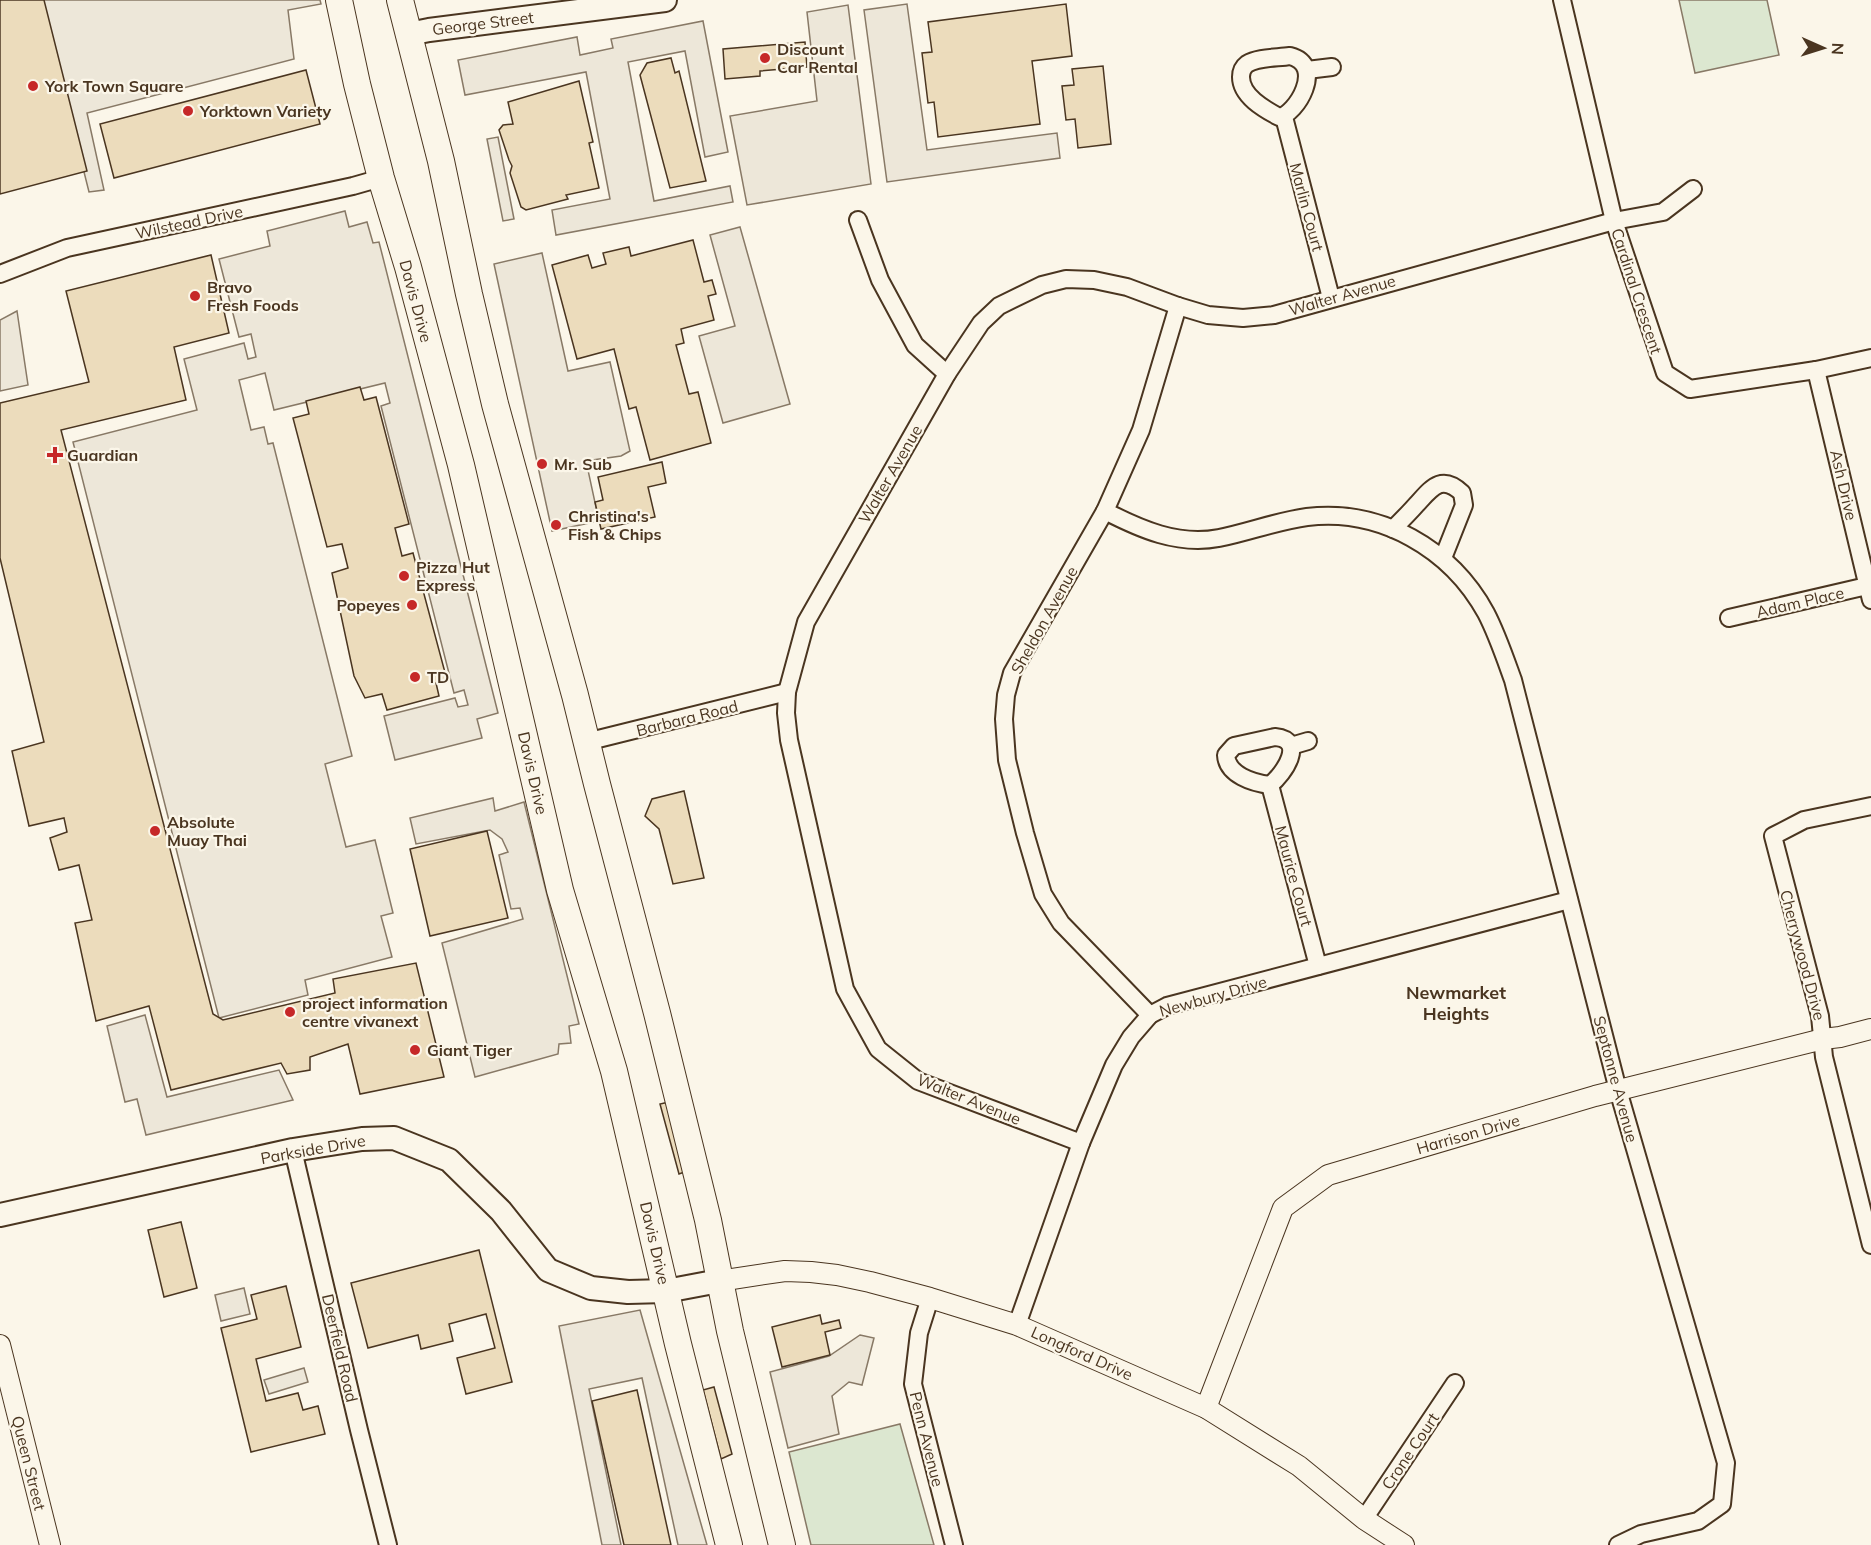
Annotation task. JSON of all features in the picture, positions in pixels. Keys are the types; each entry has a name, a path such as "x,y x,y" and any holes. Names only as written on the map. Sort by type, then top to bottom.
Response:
{"main road":[{"name":"Davis Drive","path":"339,0 381,178 408,267 461,465 560,890 614,1071 696,1421 729,1545"},
{"path":"400,0 441,161 495,404 575,695 660,1025 708,1220 719,1281 753,1431 782,1545"},
{"name":"George Street","path":"409,34 666,0"},
{"name":"Parkside Drive","path":"0,1215 293,1150 362,1139 394,1138 449,1160 501,1210 548,1270 591,1288 646,1293 719,1281"}],"street":[{"name":"Cardinal Crescent","path":"1562,0 1614,221 1665,373 1690,390 1816,370 1871,358"},
{"path":"1290,56 1302,60 1307,70 1306,84 1301,95 1284,117 1270,112 1245,91 1241,79 1244,67 1254,61 1290,56"},
{"path":"1307,70 1332,67"},
{"name":"Marlin Court","path":"1284,117 1331,298"},
{"name":"Wilstead Drive","path":"0,274 67,248 381,178"},
{"name":"Walter Avenue","path":"1081,1143 918,1081 878,1049 845,989 789,740 786,713 787,692 806,622 947,374 981,323 999,306 1042,285 1066,279 1094,280 1127,287 1208,315 1244,318 1274,315 1614,221 1663,212 1693,189"},
{"path":"858,220 880,280 915,345 947,374"},
{"name":"Sheldon Avenue","path":"1150,1015 1061,923 1043,894 1007,760 1004,718 1006,695 1012,673 1105,511 1141,430 1178,306"},
{"name":"Ash Drive","path":"1816,370 1870,590"},
{"path":"1393,529 1434,487 1445,483 1451,484 1462,493 1464,506 1443,558"},
{"name":"Septonne Avenue","path":"1105,511 1150,532 1190,540 1215,539 1282,521 1311,517 1347,517 1366,520 1414,538 1443,558 1470,588 1498,637 1513,680 1617,1090 1726,1463 1722,1504 1698,1521 1641,1534 1618,1545"},
{"name":"Adam Place","path":"1730,618 1870,590"},
{"name":"Barbara Road","path":"586,742 787,692"},
{"path":"1275,737 1285,739 1291,746 1291,756 1274,783 1270,785 1236,774 1228,766 1226,755 1234,746 1275,737"},
{"path":"1291,746 1308,741"},
{"name":"Maurice Court","path":"1270,785 1318,966"},
{"name":"Cherrywood Drive","path":"1871,806 1804,820 1773,836 1820,1016 1824,1057 1871,1245"},
{"name":"Newbury Drive","path":"1017,1324 1081,1143 1114,1065 1131,1037 1150,1015 1167,1006 1569,900"},
{"name":"Harrison Drive","path":"1206,1408 1282,1208 1328,1174 1617,1090 1871,1029"},
{"name":"Deerfield Road","path":"293,1150 388,1545"},
{"name":"Longford Drive","path":"719,1281 785,1271 810,1272 870,1282 1017,1324 1206,1408 1299,1466 1364,1519 1404,1545"},
{"name":"Penn Avenue","path":"930,1298 919,1334 913,1384 954,1545"},
{"name":"Queen Street","path":"0,1346 3,1370 50,1545"},
{"name":"Crone Court","path":"1364,1519 1455,1383"}],"green space":[{"path":"1679,0 1767,0 1779,55 1695,73"},
{"path":"900,1424 934,1545 811,1545 789,1452"}],"shaded area":[{"path":"41,0 320,0 321,4 288,10 294,59 87,113 104,190 89,192"},
{"path":"907,4 927,150 1057,133 1060,158 887,182 864,10"},
{"path":"848,5 871,184 747,205 730,116 817,101 807,12"},
{"path":"703,21 728,152 705,157 685,51 628,62 654,201 730,186 733,202 556,235 552,210 610,199 586,72 465,95 458,60 577,37 580,55 613,48 611,39"},
{"path":"498,137 514,219 503,221 487,139"},
{"path":"345,211 349,227 367,222 373,243 379,242 498,713 477,719 482,738 395,760 384,716 455,698 458,707 468,705 464,690 454,693 381,406 390,403 385,383 274,410 265,373 239,380 251,430 264,427 268,444 273,443 352,756 325,764 346,847 375,840 393,913 381,916 392,957 305,980 308,995 219,1018 73,442 197,410 184,359 244,343 248,359 256,357 251,334 239,337 219,259 270,246 267,231"},
{"path":"740,227 790,404 723,423 699,336 735,326 710,235"},
{"path":"542,253 568,371 610,362 630,451 621,456 586,461 599,521 552,531 494,264"},
{"path":"17,311 28,385 0,391 0,320"},
{"path":"493,798 495,811 524,802 579,1024 569,1026 571,1043 559,1044 558,1054 475,1077 442,943 523,919 520,908 511,909 499,855 508,852 502,839 490,830 416,844 410,818"},
{"path":"145,1015 167,1097 279,1070 293,1100 146,1135 137,1099 125,1102 107,1026"},
{"path":"244,1288 250,1314 221,1321 215,1295"},
{"path":"640,1310 707,1545 678,1545 642,1378 589,1389 621,1545 602,1545 559,1326"},
{"path":"860,1335 874,1338 862,1385 849,1382 832,1396 839,1434 788,1448 770,1372 829,1356"},
{"path":"304,1368 308,1382 269,1394 264,1380"}],"building":[{"name":"York Town Square","path":"0,0 44,0 87,171 0,194"},
{"path":"1066,4 1072,56 1032,61 1040,124 938,137 934,102 928,103 922,53 932,52 928,22"},
{"name":"Discount Car Rental","path":"805,42 807,67 760,71 760,76 725,79 723,49"},
{"path":"671,58 675,73 679,71 706,181 670,188 640,75 647,63"},
{"path":"1103,66 1111,144 1078,148 1075,119 1066,120 1062,86 1074,85 1072,69"},
{"name":"York Town Square","path":"306,70 320,124 114,178 100,124"},
{"path":"579,81 593,142 589,143 599,188 566,195 568,199 526,210 521,207 510,173 512,166 499,130 503,125 513,124 508,102"},
{"path":"693,240 704,282 712,280 716,294 708,296 714,320 681,329 684,343 676,345 689,394 698,392 711,443 650,460 636,407 629,409 614,349 577,359 552,265 588,255 592,268 606,264 603,253 629,247 631,256"},
{"path":"211,255 229,333 174,347 186,400 61,430 213,1014 223,1020 335,993 333,979 416,963 444,1077 360,1094 348,1044 310,1057 310,1070 287,1074 281,1063 171,1090 149,1006 96,1021 75,923 92,920 79,865 59,870 50,838 67,832 64,818 29,826 12,751 44,742 0,558 0,403 89,382 66,291"},
{"path":"360,387 364,400 376,397 409,524 395,528 402,556 413,553 447,680 436,683 439,696 387,710 382,694 365,698 354,676 332,573 348,568 342,544 327,547 293,418 309,414 306,401"},
{"path":"662,462 666,483 648,487 655,517 601,529 595,502 603,500 598,477"},
{"path":"684,791 704,878 673,884 659,829 645,816 652,799"},
{"path":"487,831 508,918 430,936 410,849"},
{"path":"669,1102 687,1171 679,1174 660,1104"},
{"path":"181,1222 197,1288 164,1297 148,1230"},
{"path":"479,1250 512,1382 466,1394 457,1358 495,1348 486,1314 449,1324 453,1341 421,1349 418,1335 368,1348 351,1283"},
{"path":"286,1286 301,1347 256,1359 266,1401 298,1393 303,1410 318,1406 325,1434 251,1452 221,1328 257,1319 251,1295"},
{"path":"820,1315 822,1324 839,1320 841,1328 825,1332 830,1355 782,1367 772,1327"},
{"path":"714,1387 732,1454 721,1459 703,1390"},
{"path":"637,1390 671,1545 624,1545 592,1401"}],"place":[{"name":"Discount Car Rental","path":"765,58"},
{"name":"York Town Square","path":"33,86"},
{"name":"Yorktown Variety","path":"188,111"},
{"name":"Bravo Fresh Foods","path":"195,296"},
{"name":"Guardian","path":"55,455"},
{"name":"Mr. Sub","path":"542,464"},
{"name":"Christina's Fish & Chips","path":"556,525"},
{"name":"Pizza Hut Express","path":"404,576"},
{"name":"Popeyes","path":"412,605"},
{"name":"TD","path":"415,677"},
{"name":"Absolute Muay Thai","path":"155,831"},
{"name":"project information centre vivanext","path":"290,1012"},
{"name":"Giant Tiger","path":"415,1050"}],"district":[{"name":"Newmarket Heights","path":"1456,1002"}]}
